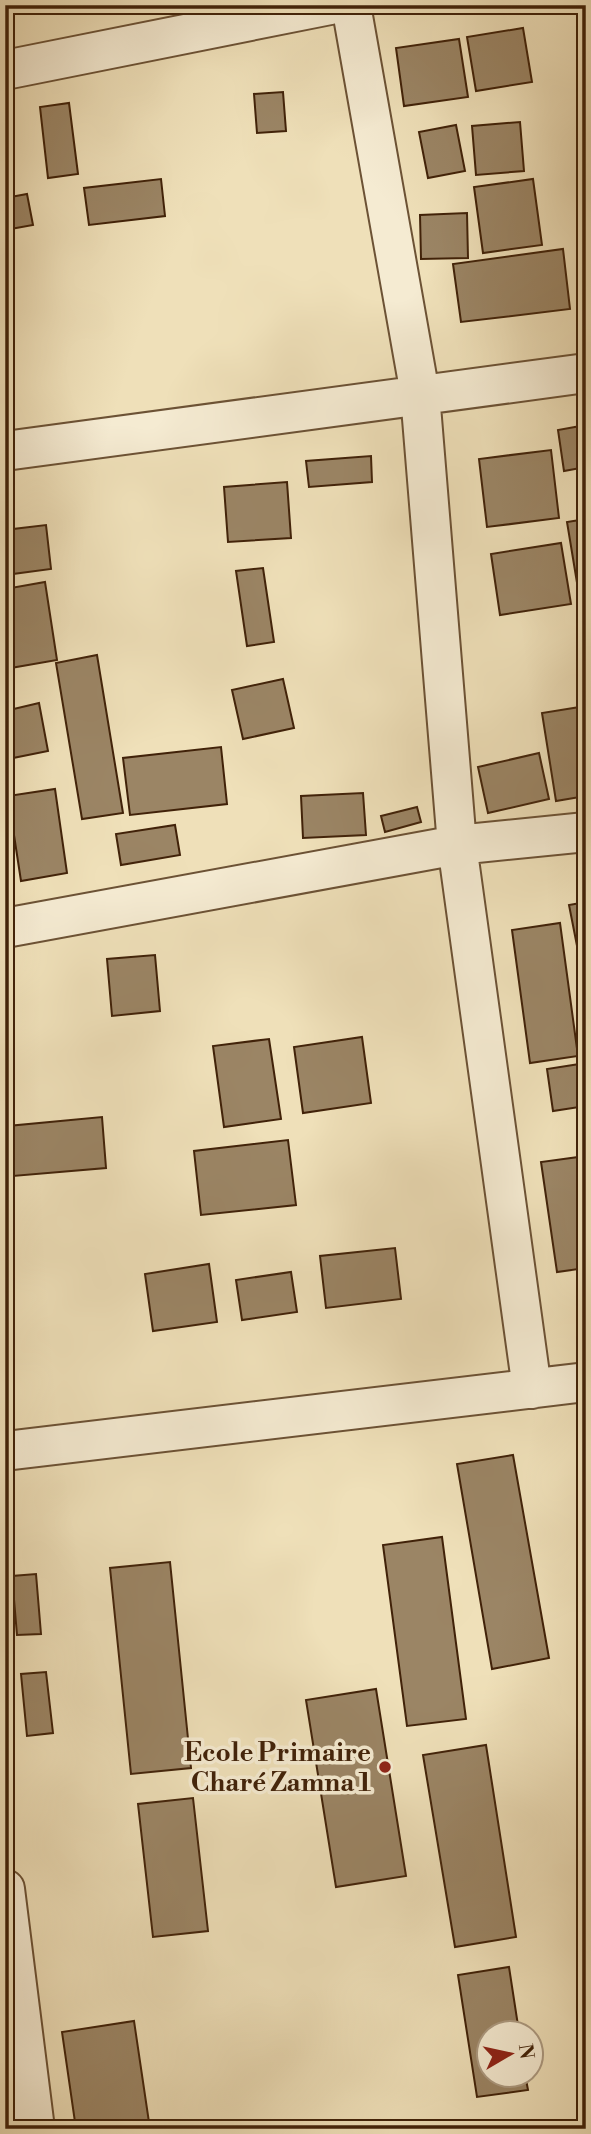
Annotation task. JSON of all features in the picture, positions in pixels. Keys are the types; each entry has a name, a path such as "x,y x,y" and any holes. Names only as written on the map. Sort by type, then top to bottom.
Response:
{"street":[{"path":"5,70 330,5"},
{"path":"351,5 421,394 457,845 532,1389"},
{"path":"5,451 586,373"},
{"path":"5,929 457,845 586,832"},
{"path":"5,1451 586,1382"},
{"path":"5,1889 25,2124"}],"building":[{"path":"523,28 532,82 476,91 467,37"},
{"path":"459,39 468,97 404,106 396,48"},
{"path":"283,92 286,131 257,133 254,94"},
{"path":"69,103 78,174 48,178 40,107"},
{"path":"520,122 524,171 476,175 472,126"},
{"path":"456,125 465,171 428,178 419,132"},
{"path":"161,179 165,216 89,225 84,188"},
{"path":"533,179 542,245 483,253 474,187"},
{"path":"27,194 33,225 5,230 5,198"},
{"path":"467,213 468,258 421,259 420,215"},
{"path":"563,249 570,309 461,322 453,264"},
{"path":"586,425 586,467 564,471 558,430"},
{"path":"551,450 559,518 487,527 479,459"},
{"path":"371,456 372,482 309,487 306,461"},
{"path":"287,482 291,538 228,542 224,487"},
{"path":"586,519 586,612 582,613 567,522"},
{"path":"46,525 51,569 5,575 5,530"},
{"path":"561,543 571,604 500,615 491,554"},
{"path":"263,568 274,642 247,646 236,571"},
{"path":"45,582 57,660 5,669 5,589"},
{"path":"97,655 123,813 82,819 56,663"},
{"path":"283,679 294,728 243,739 232,690"},
{"path":"39,703 48,751 8,759 5,711"},
{"path":"586,706 586,796 556,801 542,713"},
{"path":"221,747 227,804 130,815 123,758"},
{"path":"539,753 549,799 488,813 478,767"},
{"path":"55,789 67,873 21,881 8,796"},
{"path":"363,793 366,835 303,838 301,796"},
{"path":"417,807 421,822 385,832 381,816"},
{"path":"175,825 180,855 121,865 116,834"},
{"path":"586,902 586,960 580,961 569,905"},
{"path":"560,923 578,1056 530,1063 512,930"},
{"path":"155,955 160,1011 112,1016 107,959"},
{"path":"362,1037 371,1103 303,1113 294,1047"},
{"path":"269,1039 281,1119 224,1127 213,1046"},
{"path":"586,1063 586,1106 553,1111 547,1069"},
{"path":"102,1117 106,1168 13,1176 8,1126"},
{"path":"288,1140 296,1205 201,1215 194,1151"},
{"path":"586,1156 586,1268 557,1272 541,1162"},
{"path":"395,1248 401,1299 326,1308 320,1256"},
{"path":"209,1264 217,1322 153,1331 145,1274"},
{"path":"291,1272 297,1312 242,1320 236,1280"},
{"path":"586,1446 586,1503 578,1447"},
{"path":"513,1455 549,1658 492,1669 457,1464"},
{"path":"442,1537 466,1719 407,1726 383,1545"},
{"path":"170,1562 191,1768 131,1774 110,1568"},
{"path":"36,1574 41,1634 17,1635 12,1576"},
{"path":"46,1672 53,1733 27,1736 21,1674"},
{"path":"376,1689 406,1876 336,1887 306,1700"},
{"path":"486,1745 516,1937 455,1947 423,1755"},
{"path":"193,1798 208,1931 153,1937 138,1804"},
{"path":"509,1967 517,2018 476,2018 476,2088 528,2090 477,2097 458,1975"},
{"path":"134,2021 150,2129 76,2129 62,2032"}],"place":[{"name":"Ecole Primaire Charé Zamna 1","path":"385,1767"}]}
